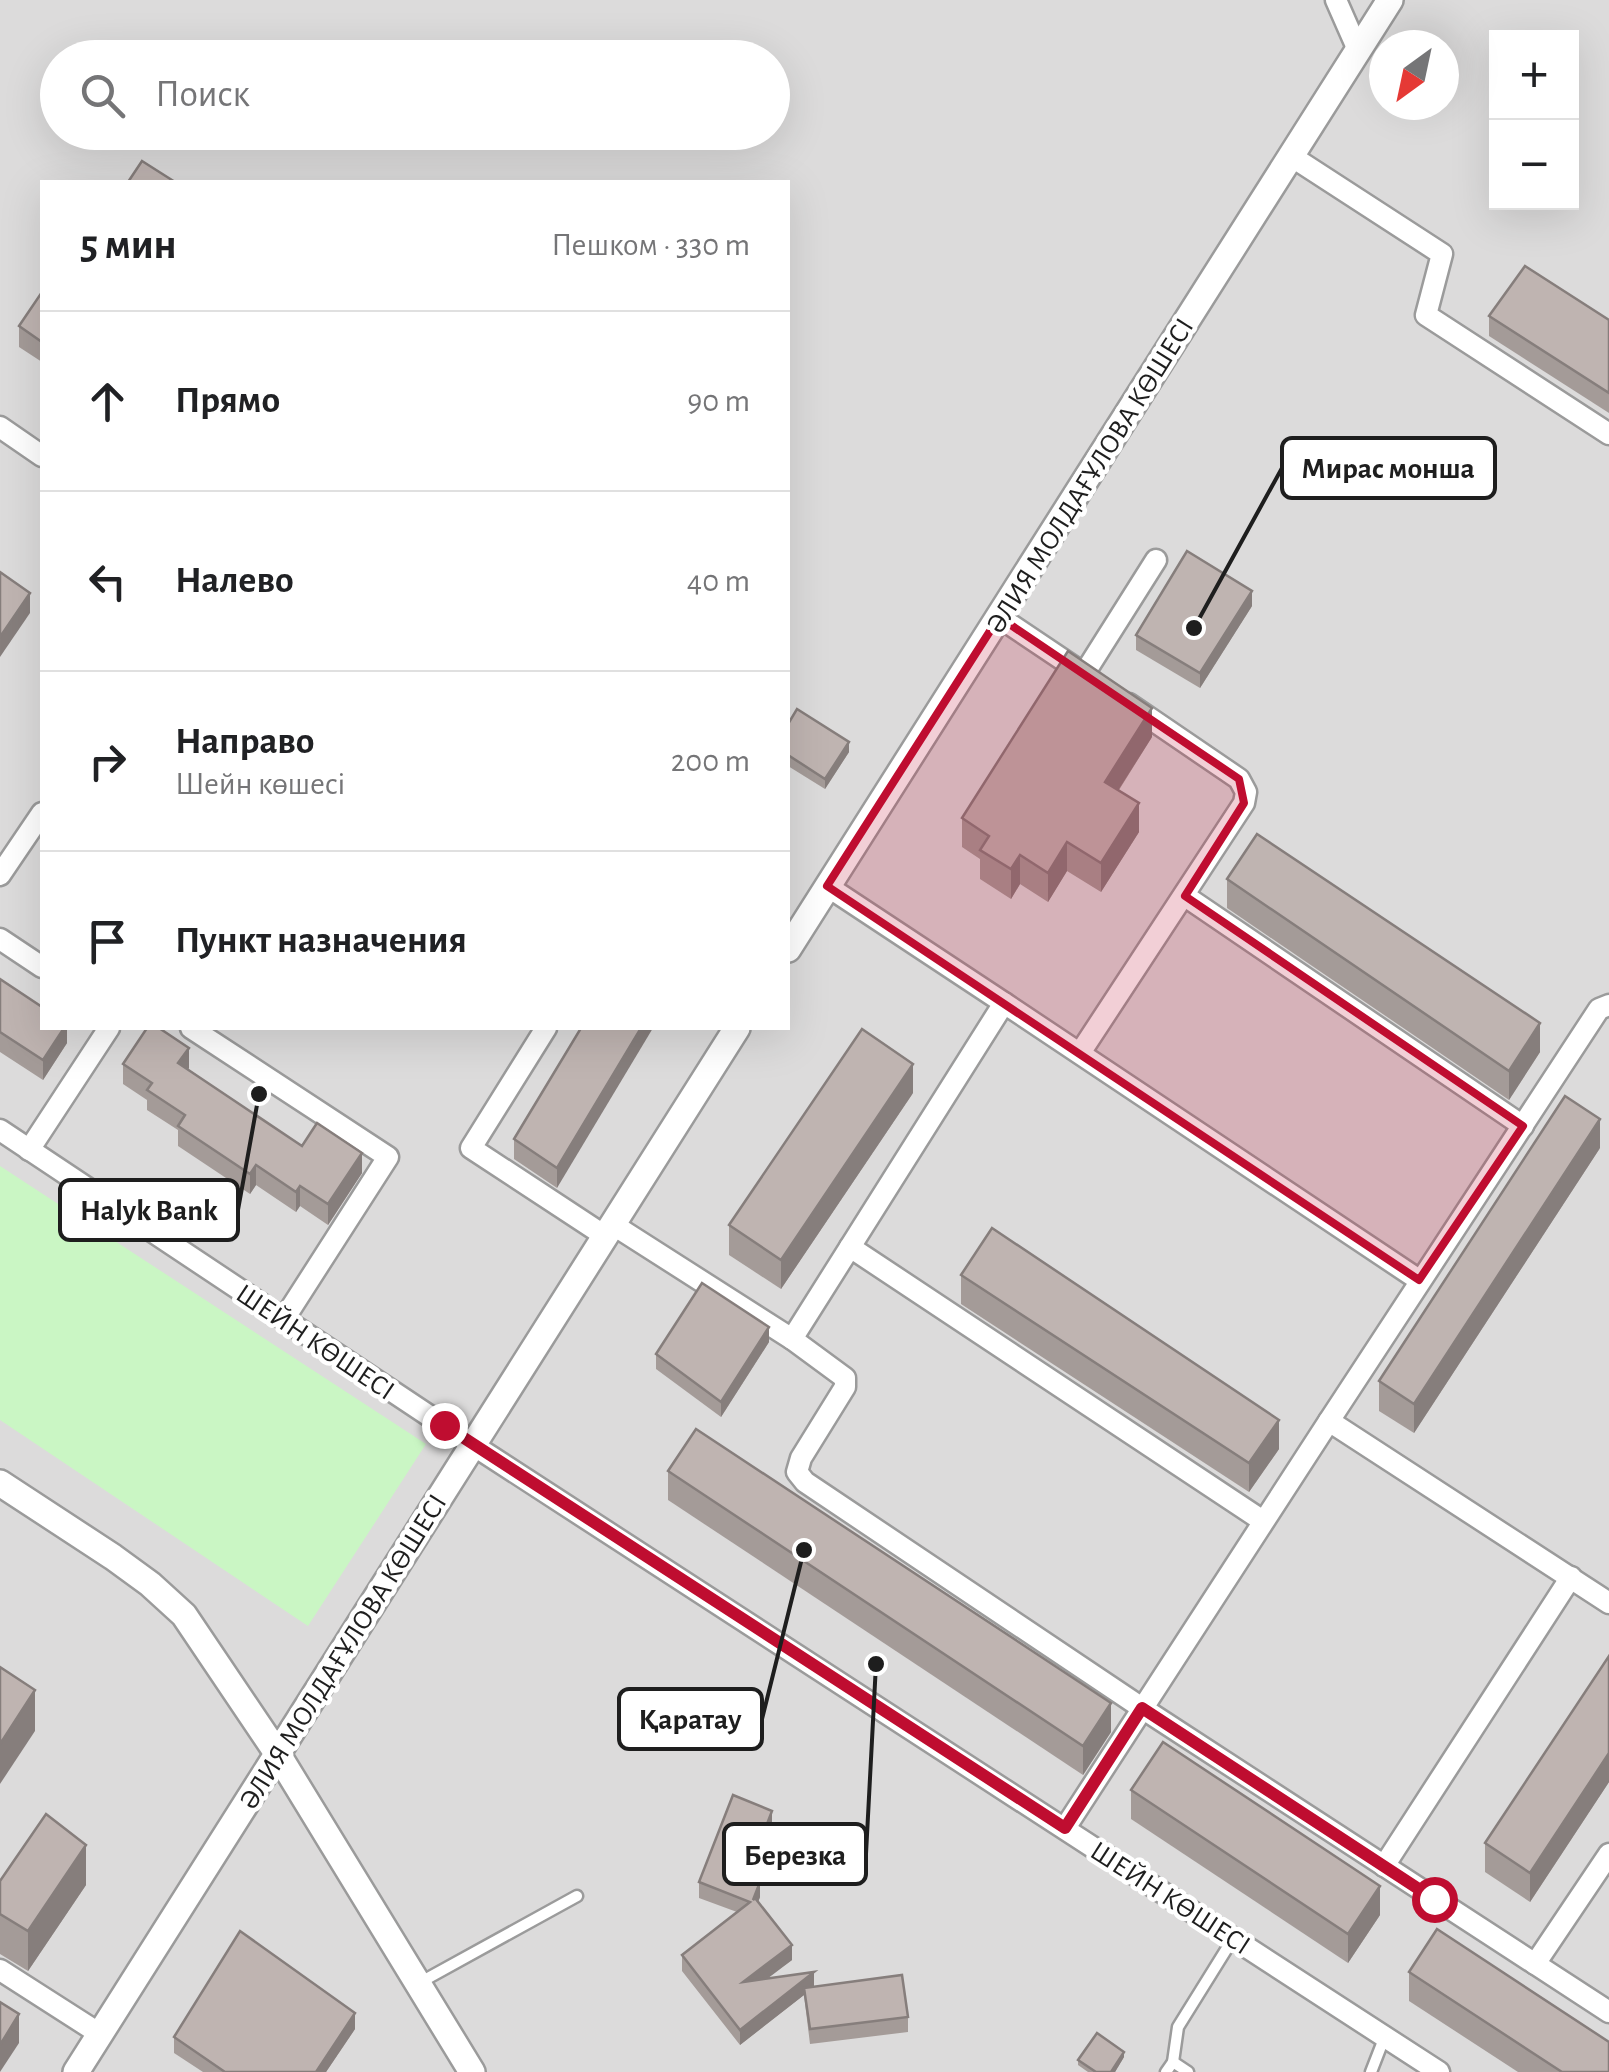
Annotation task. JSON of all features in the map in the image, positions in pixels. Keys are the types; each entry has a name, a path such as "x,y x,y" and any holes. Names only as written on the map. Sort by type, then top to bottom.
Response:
{"street":[{"path":"1336,0 1358,50"},
{"name":"ӘЛИЯ МОЛДАҒҰЛОВА КӨШЕСІ","path":"790,946 1390,0"},
{"path":"1291,156 1442,254 1426,315 1609,434"},
{"path":"0,427 40,455"},
{"path":"1100,684 1156,560"},
{"path":"999,617 1239,779 1246,792 1244,802 1185,896 1080,1053"},
{"path":"0,875 40,816"},
{"path":"828,886 1419,1280"},
{"path":"1185,896 1522,1126"},
{"path":"0,939 40,967"},
{"path":"792,1339 1004,1004"},
{"path":"1065,1828 1419,1280 1599,1010 1609,1005"},
{"path":"30,1150 108,1030"},
{"path":"195,1030 388,1156 284,1319"},
{"path":"545,1030 471,1148 792,1339 846,1378 845,1387 801,1458 797,1472 805,1482 1142,1708 1609,2012"},
{"name":"ӘЛИЯ МОЛДАҒҰЛОВА КӨШЕСІ","path":"76,2072 737,1030"},
{"name":"ШЕЙН КӨШЕСІ","path":"0,1130 473,1445 1440,2072"},
{"path":"850,1248 1262,1522"},
{"path":"1329,1421 1609,1602"},
{"path":"0,1483 113,1557 184,1616 277,1753 472,2072"},
{"path":"1384,1866 1571,1577"},
{"path":"1536,1964 1609,1854"},
{"path":"0,1970 100,2034"}],"lane":[{"path":"418,1983 577,1896"},
{"path":"1188,2072 1169,2067 1178,2027 1234,1937"},
{"path":"1371,2072 1385,2036"}],"highlighted area":[{"path":"999,617 1239,779 1244,803 1185,896 1523,1126 1419,1280 827,886"}],"shaded area":[{"path":"0,0 1609,0 1609,2072 0,2072"}],"green space":[{"path":"0,1166 426,1444 308,1626 0,1420"}],"building":[{"path":"142,161 172,180 129,180"},
{"path":"1525,266 1609,320 1609,393 1489,316"},
{"path":"40,295 40,341 19,326"},
{"path":"1187,551 1252,591 1200,673 1136,635"},
{"path":"0,572 30,593 0,637"},
{"path":"1068,651 1152,708 1105,782 1139,803 1101,863 1067,842 1048,873 1020,855 1011,869 980,850 989,836 962,818"},
{"path":"797,709 849,742 825,779 790,756 790,721"},
{"path":"1257,834 1540,1023 1509,1071 1227,879"},
{"path":"0,979 40,1006 40,1030 63,1030 43,1060 0,1032"},
{"path":"862,1029 913,1064 781,1260 729,1225"},
{"path":"146,1030 162,1030 189,1048 178,1063 302,1146 317,1123 362,1153 328,1204 300,1186 296,1192 256,1165 250,1174 178,1126 185,1115 147,1090 152,1083 123,1064"},
{"path":"580,1030 640,1030 557,1168 514,1139"},
{"path":"1565,1096 1600,1119 1414,1404 1379,1381"},
{"path":"992,1228 1279,1420 1249,1463 961,1275"},
{"path":"702,1283 769,1327 721,1402 656,1354"},
{"path":"696,1429 1111,1703 1083,1746 668,1471"},
{"path":"1609,1656 1609,1753 1530,1873 1485,1843"},
{"path":"0,1667 35,1690 0,1744"},
{"path":"1163,1742 1380,1886 1348,1934 1131,1790"},
{"path":"733,1795 772,1811 747,1876 760,1882 753,1900 792,1945 743,1982 814,1972 740,2030 682,1955 750,1902 699,1882"},
{"path":"46,1814 86,1845 28,1931 0,1914 0,1881"},
{"path":"1437,1929 1609,2042 1609,2072 1562,2072 1409,1972"},
{"path":"240,1931 355,2013 316,2072 225,2072 174,2037"},
{"path":"902,1975 908,2017 810,2029 804,1988"},
{"path":"0,2002 19,2014 0,2045"},
{"path":"1097,2033 1124,2052 1111,2072 1096,2072 1078,2060"}],"place":[{"name":"Мирас монша","path":"1194,628"},
{"name":"Halyk Bank","path":"259,1094"},
{"name":"Қаратау","path":"804,1550"},
{"name":"Березка","path":"876,1664"}],"route":[{"path":"444,1425 1065,1828 1142,1708 1434,1899"}]}
